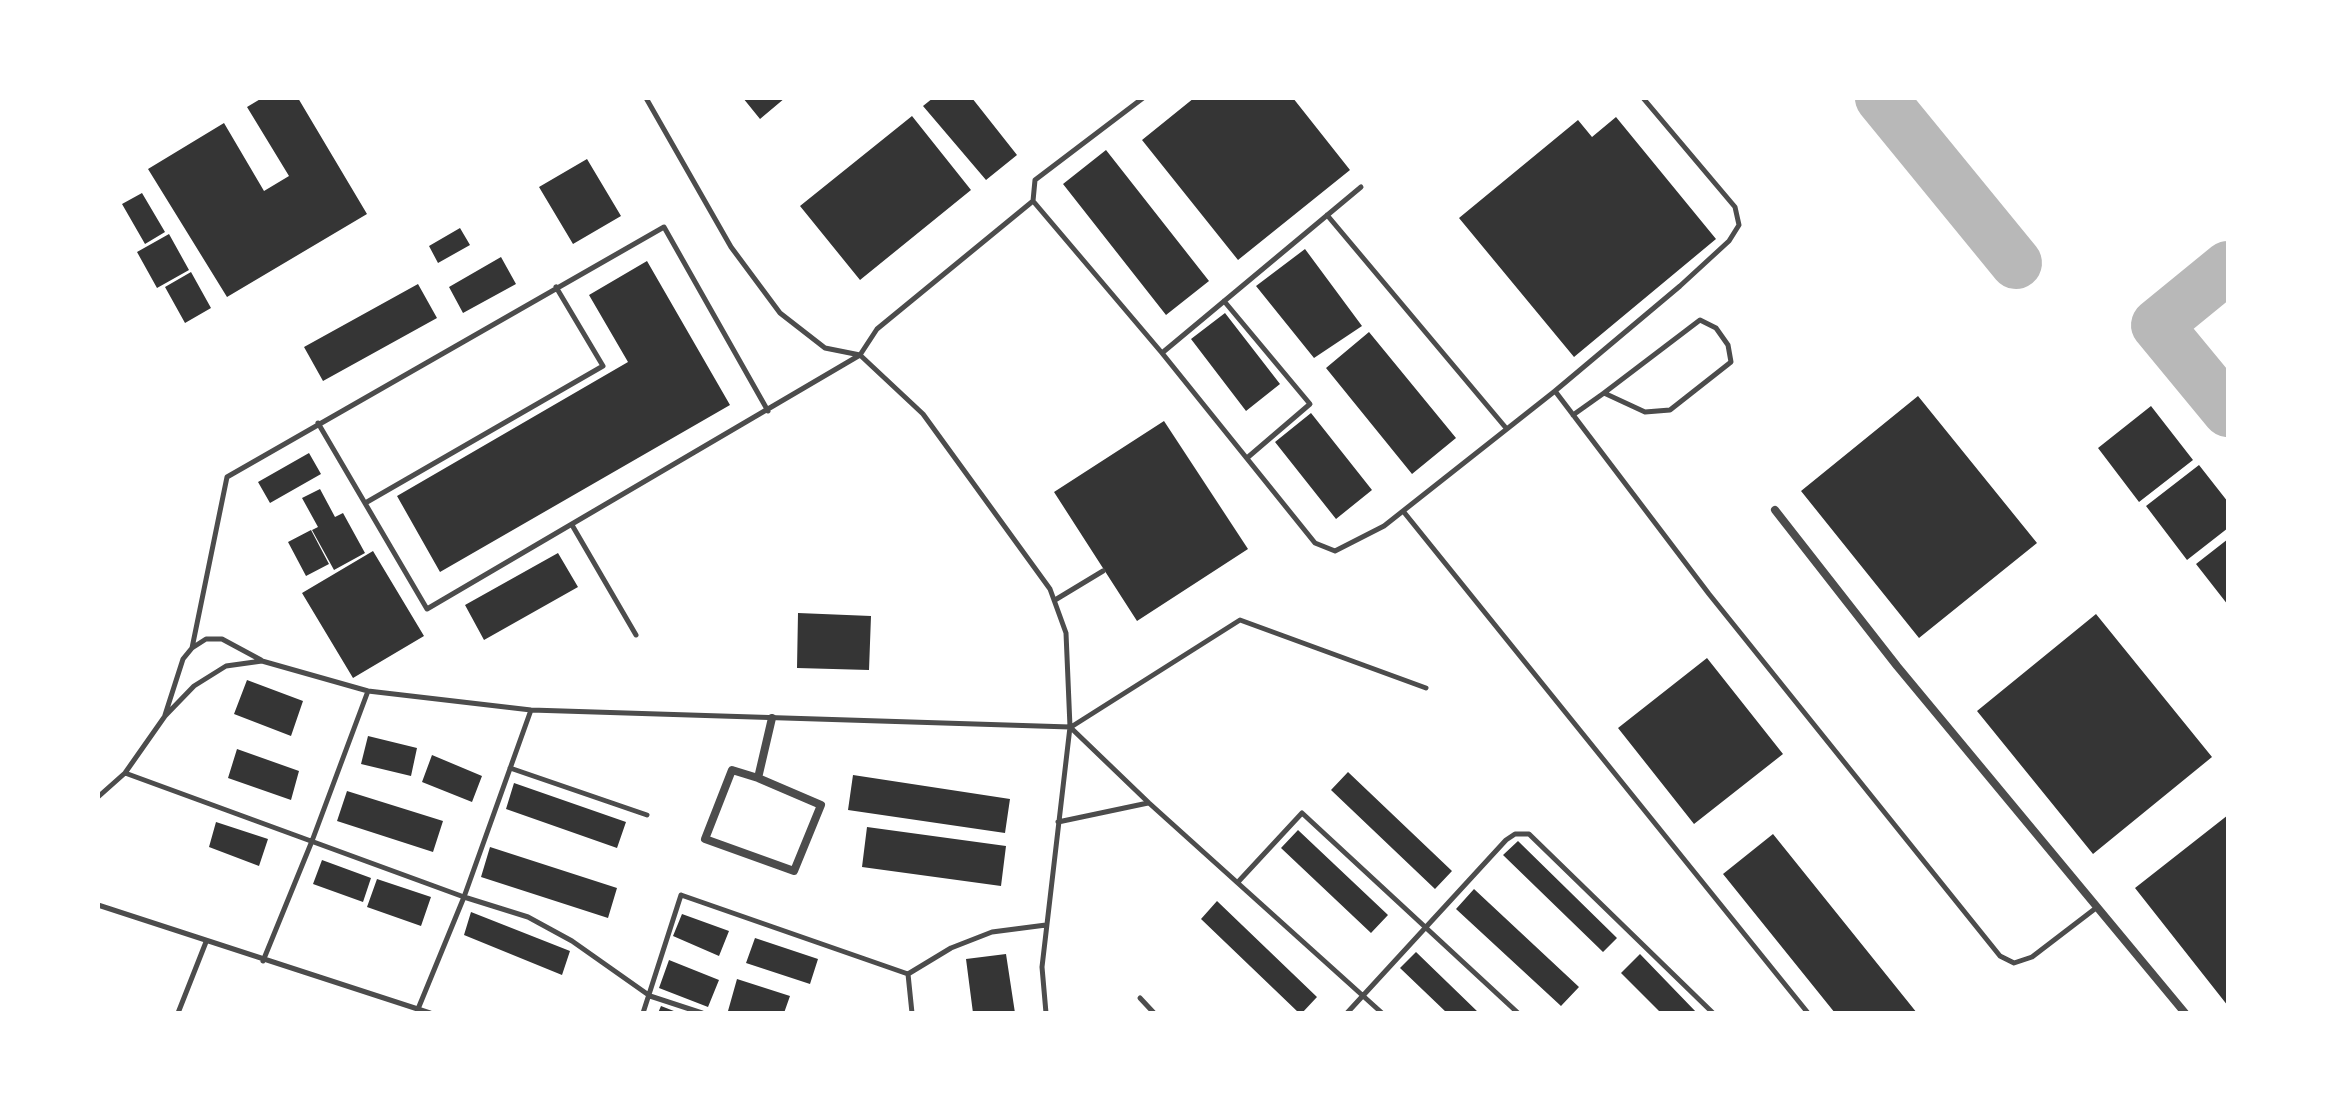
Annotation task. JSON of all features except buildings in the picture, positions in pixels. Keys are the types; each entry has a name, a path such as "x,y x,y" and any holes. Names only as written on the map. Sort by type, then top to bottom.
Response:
{"street":[{"path":"1775,510 1897,666 2185,1013"},
{"path":"758,778 772,718"},
{"path":"732,770 758,778 821,805 794,871 705,839 732,770"}],"lane":[{"path":"646,98 731,247 780,313 825,348 860,355 923,414 1055,600 1066,633 1070,727 1042,967 1046,1013"},
{"path":"318,423 427,609 860,355 877,329 1033,201 1035,180 1143,98"},
{"path":"1033,201 1162,353 1315,543 1335,551 1384,526 1555,391 1729,241 1739,225 1735,207 1643,98"},
{"path":"1162,353 1361,187"},
{"path":"1327,215 1506,428"},
{"path":"192,648 227,477 664,227 768,411"},
{"path":"367,502 603,366 556,287"},
{"path":"1224,301 1310,404 1247,458"},
{"path":"1573,415 1700,320 1716,328 1728,345 1731,362 1670,410 1645,412 1604,393"},
{"path":"1555,391 1709,594 2000,956 2014,963 2032,957 2096,908"},
{"path":"1403,511 1808,1013"},
{"path":"572,525 636,635"},
{"path":"1055,600 1103,571"},
{"path":"165,716 183,659 206,639 222,639 262,661 368,691 531,710 1070,727 1240,620 1426,688"},
{"path":"98,797 125,773 165,716 194,686 226,666 262,661"},
{"path":"263,961 368,691"},
{"path":"418,1009 464,897 531,710"},
{"path":"1070,727 1149,803 1382,1013"},
{"path":"510,768 647,815"},
{"path":"125,773 464,897 528,917 572,941 650,996 702,1013"},
{"path":"1058,822 1149,803"},
{"path":"1238,882 1302,813 1518,1013"},
{"path":"1347,1013 1506,840 1515,834 1529,834 1713,1013"},
{"path":"643,1013 681,895 908,974"},
{"path":"98,905 430,1013"},
{"path":"908,974 951,948 992,932 1046,925"},
{"path":"178,1013 206,942"},
{"path":"908,974 912,1013"},
{"path":"1140,998 1154,1013"}],"taxiway":[{"path":"1881,98 2016,263"},
{"path":"2228,267 2157,325 2228,411"}]}
